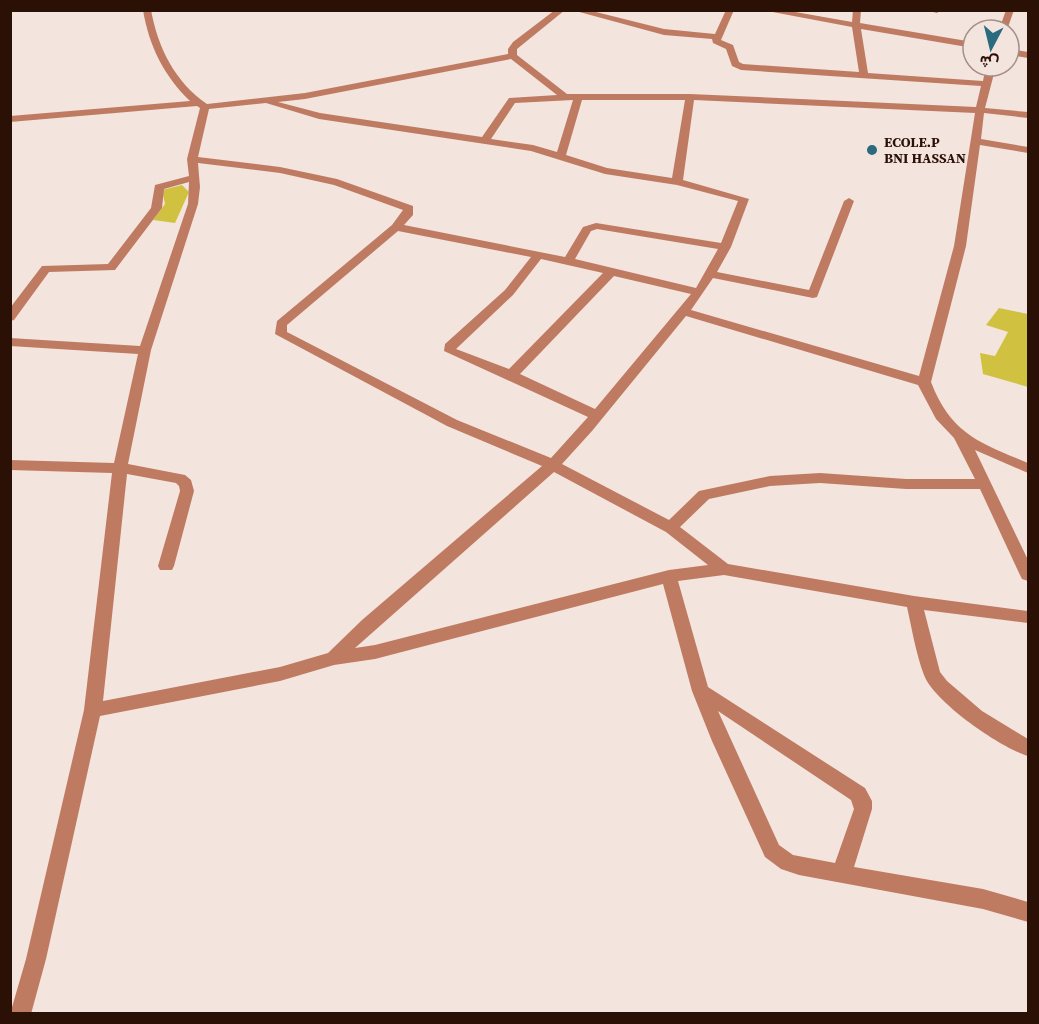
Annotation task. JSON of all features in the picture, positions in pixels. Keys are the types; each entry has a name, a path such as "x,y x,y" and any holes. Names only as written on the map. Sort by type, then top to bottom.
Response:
{"street":[{"path":"147,10 156,47 163,63 202,105"},
{"path":"561,10 512,49 513,56 565,97"},
{"path":"576,10 630,20 663,32 716,37"},
{"path":"730,10 716,37 717,42 730,47 735,64 741,67 986,84"},
{"path":"766,10 961,43"},
{"path":"857,10 856,26 864,76"},
{"path":"930,10 937,10"},
{"path":"10,119 268,101 513,56"},
{"path":"988,78 980,110 960,246 924,382 929,399 938,415 961,438 986,484 1029,575"},
{"path":"486,139 514,99 690,97 980,110 1029,115"},
{"path":"677,182 690,97"},
{"path":"561,155 578,98"},
{"path":"268,101 319,116 486,139 561,155 605,171 677,182 744,199 725,247 699,292 685,312 597,416 552,465 376,618 334,658"},
{"path":"20,1014 36,959 93,710 120,468 145,350 193,204 192,159 202,105"},
{"path":"977,141 1029,150"},
{"path":"192,159 280,170 337,182 409,208 407,215 396,227 281,324 281,334 452,423 552,465 671,528 724,569"},
{"path":"10,317 46,269 111,267 156,208 159,187 194,178"},
{"path":"711,274 813,294 849,201"},
{"path":"568,261 587,229 596,226 725,247"},
{"path":"396,227 568,261 699,292"},
{"path":"538,255 525,276 510,292 449,349 451,353 511,375 597,416"},
{"path":"511,375 612,272"},
{"path":"685,312 924,382"},
{"path":"10,342 145,350"},
{"path":"961,438 1029,468"},
{"path":"10,465 120,468 180,479 186,484 187,491 166,566"},
{"path":"671,528 683,513 704,495 781,479 820,478 906,484 986,484"},
{"path":"93,710 280,674 334,658 375,652 441,637 669,576 724,569 914,602 1029,617"},
{"path":"669,576 702,691 721,741 772,851 788,862 984,899 1029,912"},
{"path":"914,602 932,674 939,685 950,697 976,716 1029,748"},
{"path":"702,691 858,794 863,801 863,809 842,873"}],"shaded area":[{"path":"182,185 189,192 175,223 153,220 165,204 162,190"},
{"path":"999,308 1028,314 1028,387 983,374 980,353 995,356 1008,332 986,325"}],"place":[{"name":"ECOLE.P BNI HASSAN","path":"872,150"}]}
